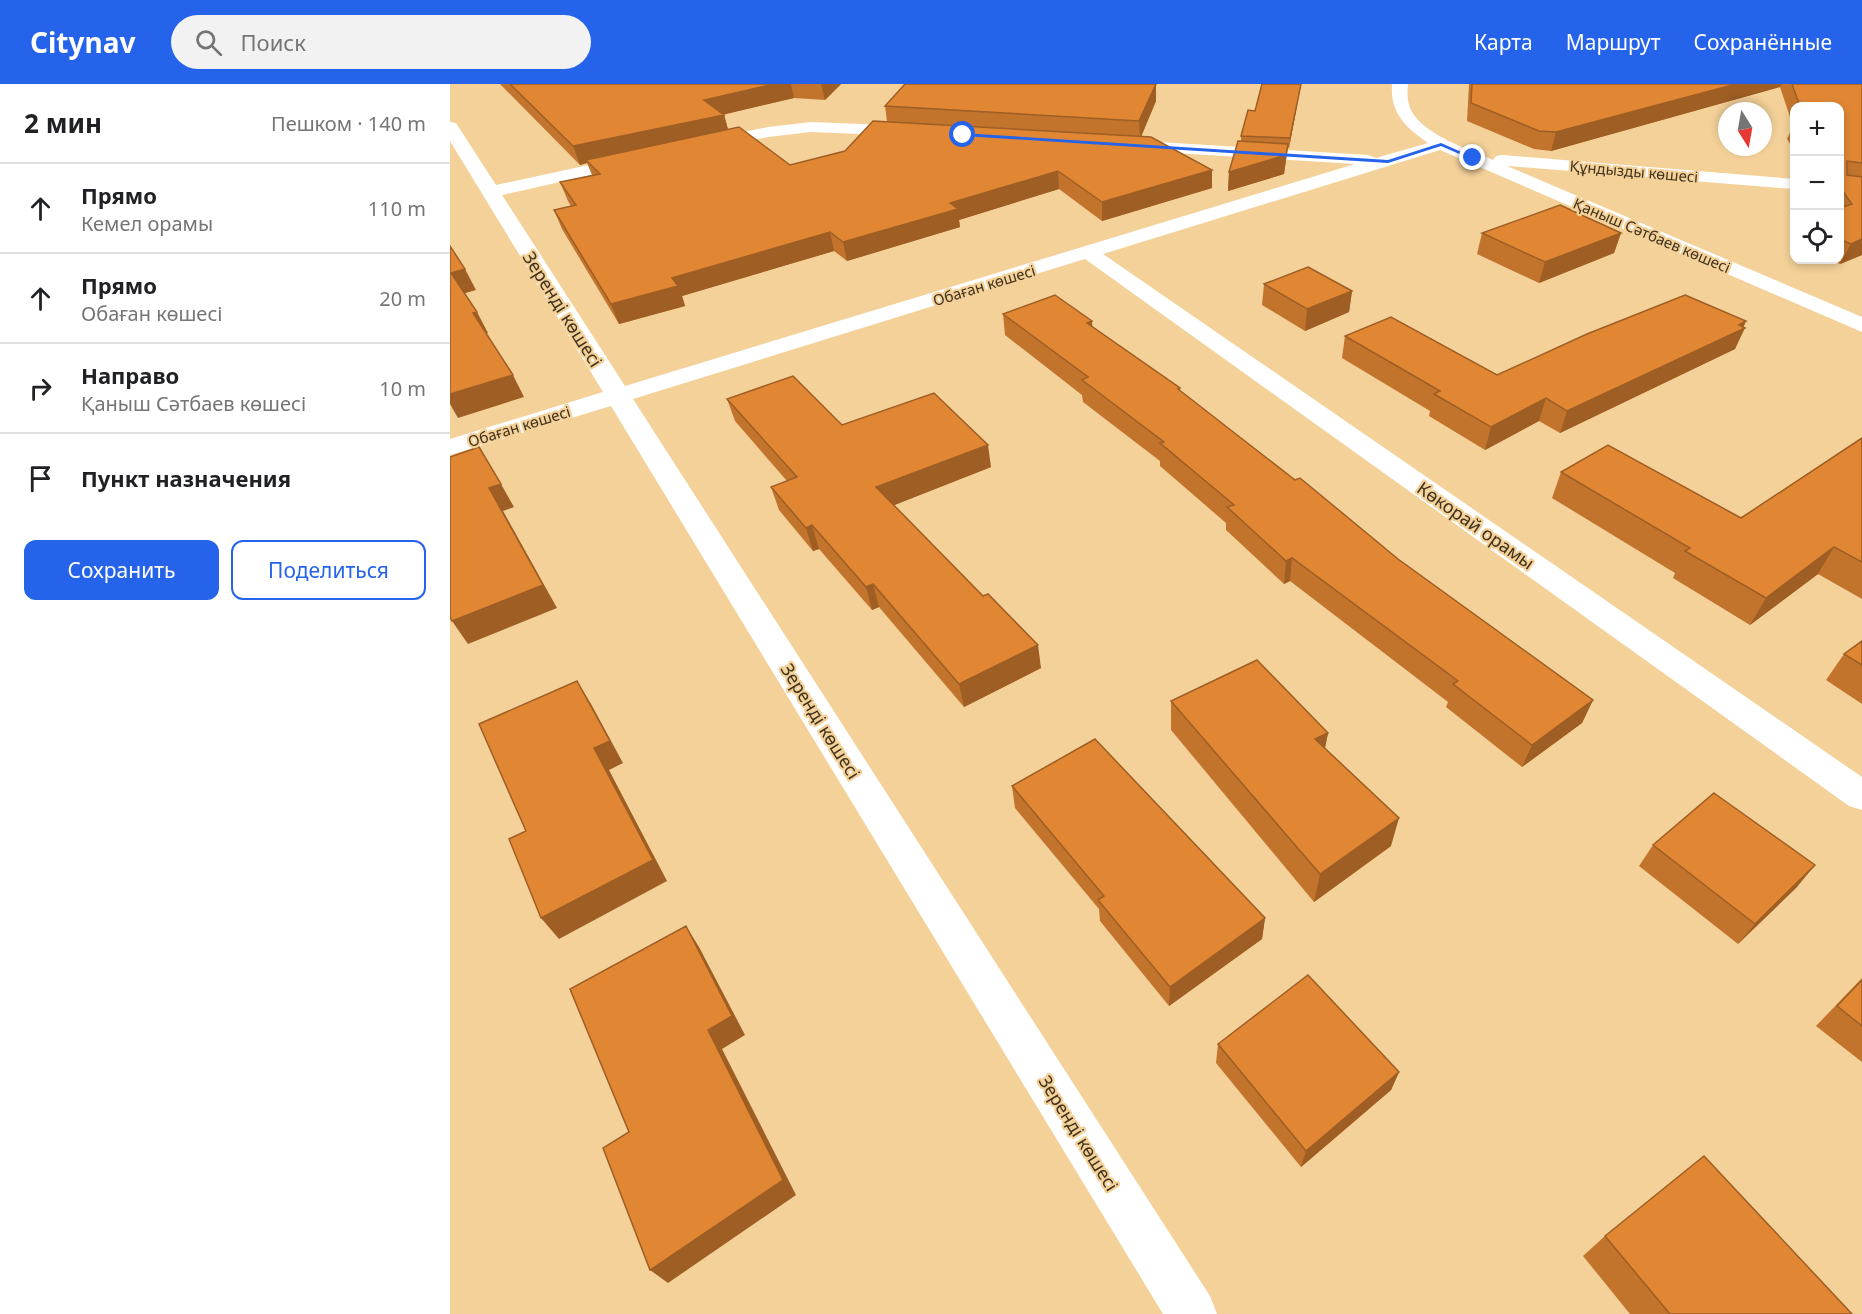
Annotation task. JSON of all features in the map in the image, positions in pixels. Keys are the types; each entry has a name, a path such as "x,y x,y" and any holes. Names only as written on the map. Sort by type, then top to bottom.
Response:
{"street":[{"path":"1400,84 1398,102 1408,120 1441,144"},
{"name":"Зеренді көшесі","path":"450,127 1192,1314"},
{"path":"687,149 768,132 811,127 930,132"},
{"path":"1105,143 1388,161"},
{"name":"Қаныш Сәтбаев көшесі","path":"1441,144 1862,325"},
{"name":"Обаған көшесі","path":"450,447 1441,144"},
{"path":"490,192 652,157"},
{"name":"Құндызды көшесі","path":"1473,158 1790,184"},
{"name":"Көкорай орамы","path":"1089,253 1862,796"}],"building":[{"path":"510,84 774,84 704,100 724,115 573,146"},
{"path":"905,84 1156,84 1139,121 885,106"},
{"path":"1262,84 1301,84 1290,138 1241,136 1248,110 1255,111"},
{"path":"1472,84 1736,84 1556,132 1539,131 1471,103"},
{"path":"1792,84 1862,84 1862,163 1847,161 1847,175 1862,177 1862,239 1851,244 1844,241 1844,206 1852,204 1844,193 1844,102 1799,102"},
{"path":"873,121 1151,137 1212,170 1102,202 1058,171 950,203 958,209 843,242 830,232 672,278 678,286 611,304 554,210 576,205 560,182 600,174 586,160 739,127 790,165 845,151"},
{"path":"1238,141 1288,144 1286,155 1229,172"},
{"path":"1560,205 1621,233 1545,262 1482,233"},
{"path":"450,246 465,269 451,273 477,312 473,313 513,375 450,394"},
{"path":"1308,267 1352,291 1307,309 1264,284"},
{"path":"1055,295 1092,321 1087,323 1180,388 1178,389 1295,480 1300,478 1398,559 1593,700 1532,745 1453,684 1458,681 1292,558 1286,561 1227,507 1234,505 1160,443 1164,442 1082,380 1088,377 1003,314"},
{"path":"1685,295 1746,321 1739,325 1745,328 1567,411 1546,398 1491,427 1434,394 1440,391 1345,336 1391,317 1497,375 1587,334"},
{"path":"793,376 842,425 934,393 988,445 876,487 983,596 988,594 1038,645 959,684 873,584 866,587 812,525 806,528 771,487 797,477 727,399"},
{"path":"1862,438 1862,562 1834,547 1766,598 1685,551 1690,548 1561,472 1608,445 1741,518"},
{"path":"479,447 501,484 489,488 543,585 452,621 450,617 450,457"},
{"path":"1862,641 1862,665 1844,654"},
{"path":"1257,660 1328,733 1315,739 1399,818 1320,874 1171,701"},
{"path":"577,681 610,741 594,748 653,860 541,918 509,839 526,831 479,724"},
{"path":"1095,739 1265,918 1170,987 1098,900 1104,896 1012,786"},
{"path":"1714,793 1815,865 1755,924 1653,845"},
{"path":"686,926 732,1016 708,1030 783,1180 650,1270 603,1148 629,1132 570,989"},
{"path":"1308,975 1399,1072 1306,1151 1218,1044"},
{"path":"1862,980 1862,1026 1837,1006"},
{"path":"1704,1156 1852,1314 1670,1314 1605,1236"}],"route":[{"path":"963,135 1388,161 1441,144 1473,158"}]}
